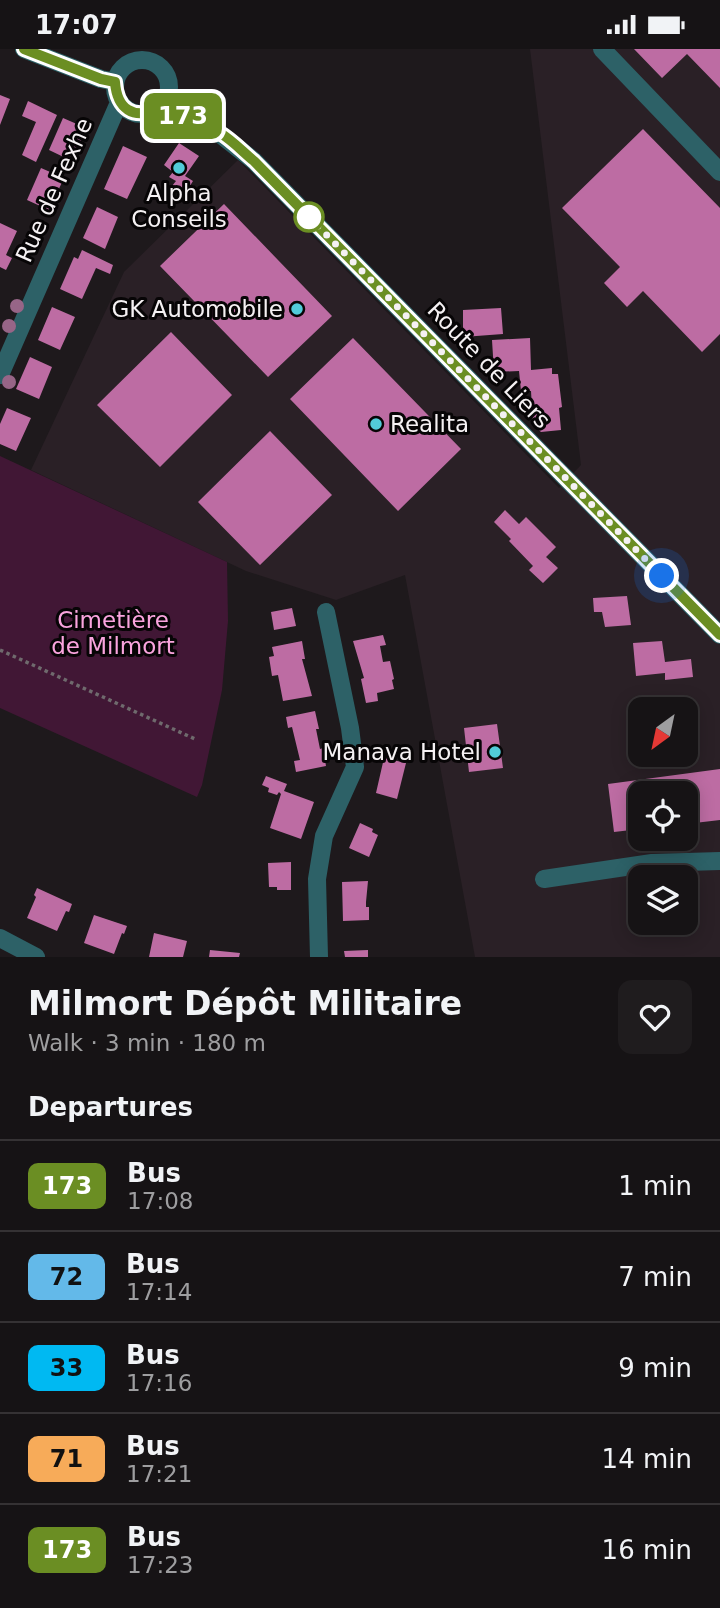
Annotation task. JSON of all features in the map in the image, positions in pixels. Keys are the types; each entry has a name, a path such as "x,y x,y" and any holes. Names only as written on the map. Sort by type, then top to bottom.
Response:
{"street":[{"path":"24,49 115,82 116,95 123,106"},
{"path":"602,49 720,172"},
{"name":"Route de Liers","path":"115,82 119,73 139,55 158,66 167,78 169,93 254,161 720,635"},
{"path":"158,109 169,93"},
{"name":"Route de Liers","path":"123,106 134,113 146,114 158,109 220,133"},
{"name":"Rue de Fexhe","path":"0,375 117,107 123,106"},
{"path":"319,957 317,879 324,837 355,767 350,728 326,612"},
{"path":"544,879 652,863 720,862"},
{"path":"0,937 36,957"}],"path":[{"path":"0,649 195,739"}],"shaded area":[{"path":"530,49 720,49 720,957 475,957 405,575 336,600 246,571 31,470 124,272 238,160 559,488 581,465"}],"green space":[{"name":"Cimetière de Milmort","path":"0,456 227,562 228,621 222,690 202,785 197,797 0,708"}],"building":[{"path":"634,49 720,49 720,88 687,54 662,78"},
{"path":"0,95 10,99 0,125"},
{"path":"28,101 57,115 36,162 22,155 36,122 22,116"},
{"path":"63,118 86,128 72,161 49,150"},
{"path":"643,129 720,208 720,334 702,352 643,291 627,307 604,283 620,267 562,208"},
{"name":"Alpha Conseils","path":"179,143 199,156 185,176 193,181 188,189 178,191 172,186 176,181 169,177 173,172 164,165"},
{"path":"123,146 147,157 127,199 104,189"},
{"path":"41,168 64,178 49,210 27,200"},
{"path":"224,204 332,316 268,377 160,266"},
{"path":"97,207 118,217 105,249 83,238"},
{"path":"0,223 17,231 6,255 12,258 6,270 0,267"},
{"path":"82,250 113,265 110,274 96,268 82,299 60,289 74,257 78,259"},
{"path":"52,307 75,317 60,350 38,340"},
{"path":"501,308 503,334 463,337 463,310"},
{"path":"171,332 232,395 160,467 97,405"},
{"name":"Realita","path":"353,338 461,449 398,511 290,399"},
{"path":"530,338 531,370 552,368 552,374 558,374 562,407 559,408 561,430 541,432 533,425 531,391 521,391 519,371 494,372 492,340"},
{"path":"30,357 52,367 39,399 16,389"},
{"path":"7,408 31,418 16,451 0,444 0,424"},
{"path":"270,431 332,495 260,565 198,502"},
{"path":"505,510 519,524 526,517 556,547 546,557 558,568 543,583 529,570 533,566 494,522"},
{"path":"627,596 631,625 605,627 602,612 594,612 593,598"},
{"path":"292,608 296,626 274,630 271,612"},
{"path":"383,635 386,645 380,646 383,662 390,661 394,689 377,693 378,701 366,703 361,679 364,678 353,641"},
{"path":"302,641 305,659 302,659 312,696 283,701 278,675 272,676 269,657 274,656 272,647"},
{"path":"662,641 665,662 691,659 693,677 665,680 665,673 636,676 633,643"},
{"path":"315,711 320,749 323,748 326,766 296,772 294,761 300,760 292,727 288,728 286,717"},
{"path":"497,724 503,768 469,772 464,728"},
{"path":"384,758 406,763 397,799 376,793"},
{"path":"720,769 720,820 698,823 698,781 630,781"},
{"path":"266,776 287,784 284,791 314,802 301,839 270,828 281,794 268,792 269,788 262,785"},
{"path":"628,781 628,830 614,832 608,784"},
{"path":"360,823 373,829 372,832 378,835 369,857 349,848"},
{"path":"291,862 291,890 269,887 268,863"},
{"path":"368,881 366,907 369,907 369,920 343,921 342,882"},
{"path":"37,888 72,904 57,931 27,918"},
{"path":"94,915 127,926 114,954 84,943"},
{"path":"154,933 187,941 183,957 149,957"},
{"path":"210,950 240,953 239,957 209,957"},
{"path":"368,950 368,957 345,957 344,951"}],"bus line":[{"name":"173","path":"24,49 115,82 116,95 123,106 134,113 146,114 158,109 187,118 220,133 235,145 254,161 720,635"}],"place":[{"name":"Alpha Conseils","path":"179,168"},
{"name":"GK Automobile","path":"297,309"},
{"name":"Realita","path":"376,424"},
{"name":"Manava Hotel","path":"495,752"}],"route":[{"path":"309,217 662,576"}]}
